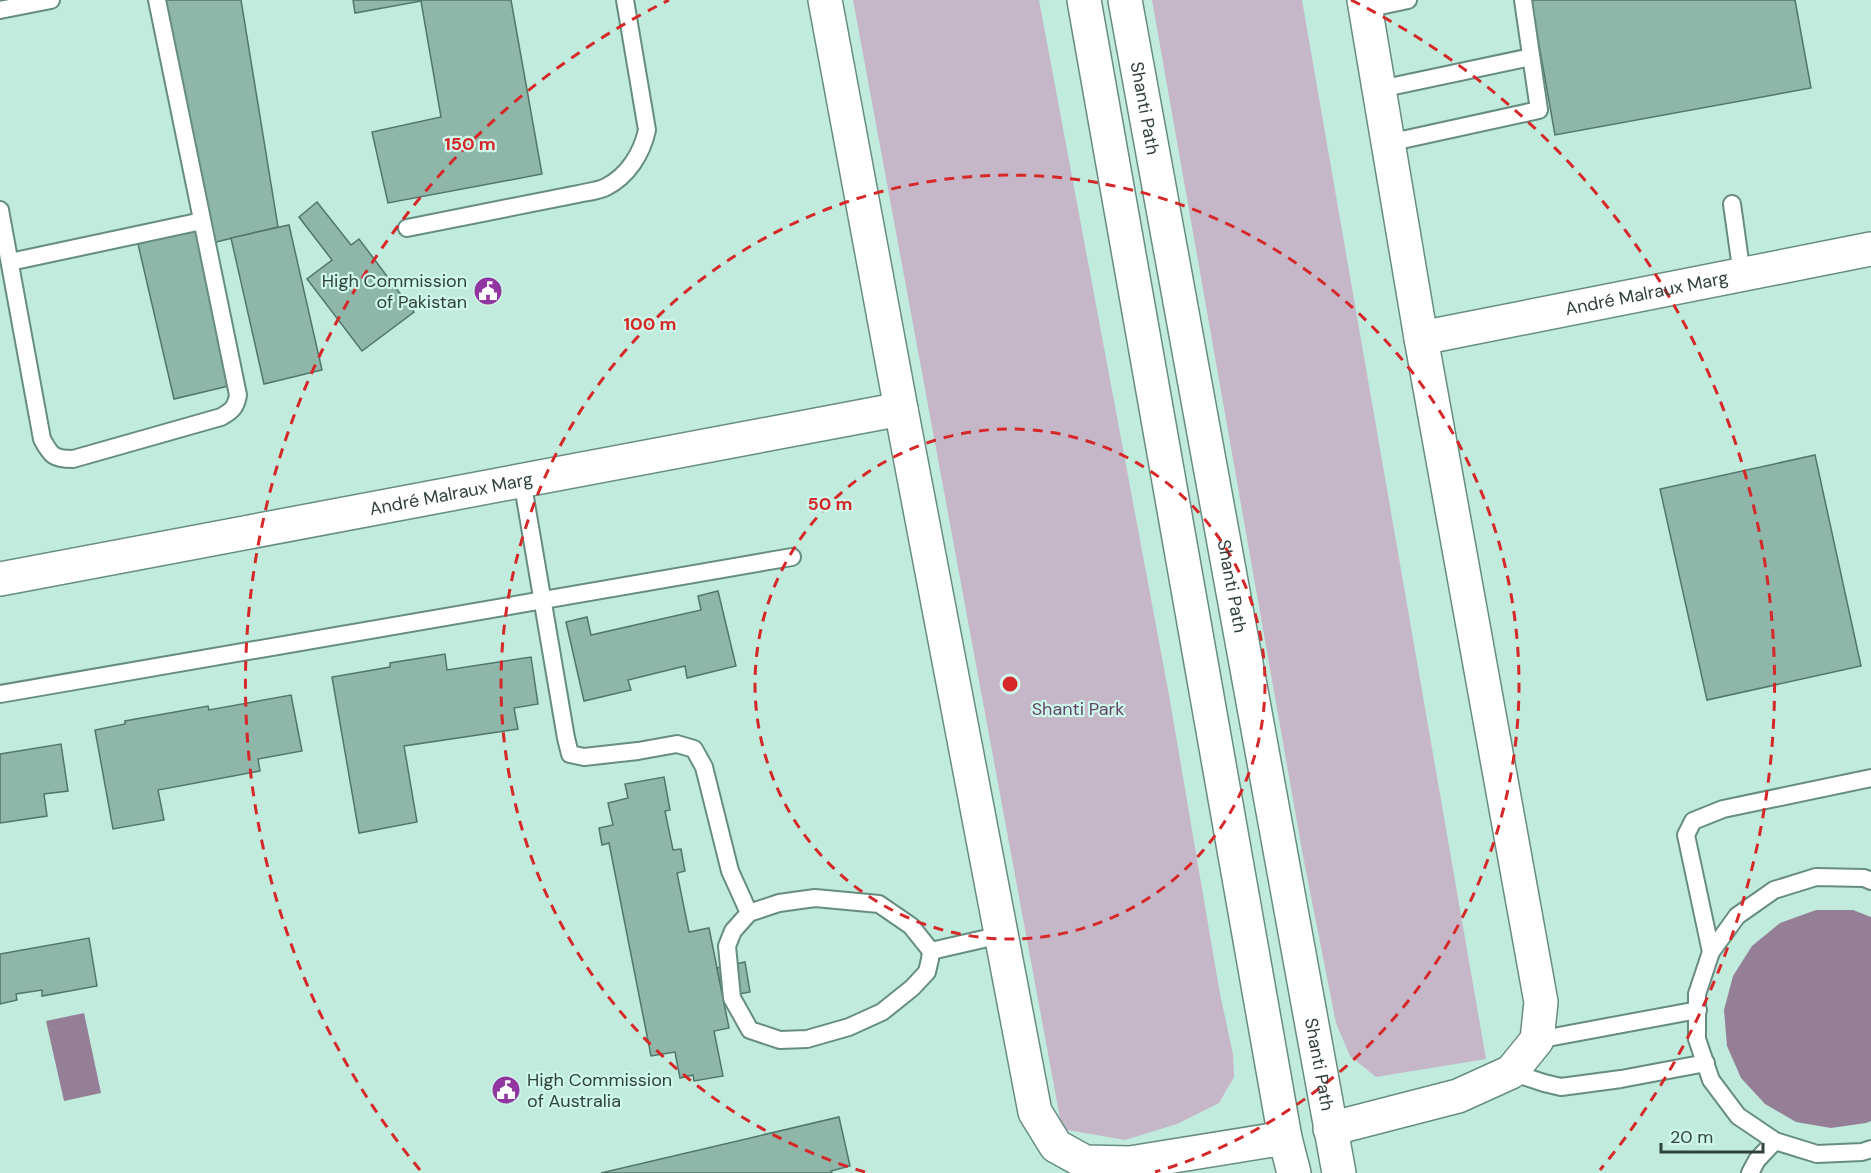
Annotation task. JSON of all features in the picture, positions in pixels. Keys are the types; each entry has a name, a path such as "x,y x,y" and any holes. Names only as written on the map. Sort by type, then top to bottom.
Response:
{"street":[{"path":"825,0 1035,1112 1056,1146 1085,1162 1130,1163 1285,1138"},
{"path":"1084,0 1285,1138 1294,1173"},
{"name":"Shanti Path","path":"1125,0 1339,1173"},
{"path":"1330,1128 1458,1096 1511,1072 1537,1040 1540,1002 1421,338 1365,4"},
{"name":"André Malraux Marg","path":"1421,338 1871,249"},
{"name":"André Malraux Marg","path":"0,579 901,409"}],"lane":[{"path":"0,10 51,0"},
{"path":"0,210 42,439 48,452 58,459 73,459 222,417 231,412 236,405 238,395 158,0"},
{"path":"407,228 578,194 605,187 622,176 643,147 647,130 625,0"},
{"path":"1365,4 1408,0"},
{"path":"1388,143 1539,110 1523,0"},
{"path":"1380,89 1531,57"},
{"path":"1732,204 1742,275"},
{"path":"10,262 202,221"},
{"path":"522,480 570,754 584,757 677,744 693,749 704,767 730,871 749,913"},
{"path":"0,694 792,557"},
{"path":"1711,952 1686,835 1693,821 1723,809 1871,778"},
{"path":"1871,881 1864,878 1816,877 1773,890 1737,916 1711,952 1698,994 1697,1039 1712,1080 1738,1116 1774,1141 1817,1154 1862,1152 1871,1149"},
{"path":"815,898 879,904 911,926 930,951 927,972 912,988 882,1012 849,1028 807,1039 780,1041 750,1030 732,998 726,946 733,931 749,913 779,903 815,898"},
{"path":"930,951 1001,935"},
{"path":"1537,1040 1698,1010"},
{"path":"1511,1072 1561,1087 1622,1079 1706,1063"},
{"path":"1750,1173 1757,1160 1774,1141"}],"green space":[{"name":"Shanti Park","path":"853,0 1039,0 1169,695 1220,994 1233,1054 1234,1077 1219,1103 1177,1124 1125,1140 1062,1129"},
{"path":"1152,0 1302,0 1486,1059 1376,1077 1350,1056 1336,1023 1303,856"}],"shaded area":[{"path":"1816,910 1853,910 1871,917 1871,1121 1866,1123 1831,1128 1796,1122 1765,1104 1741,1078 1727,1046 1724,1010 1733,976 1752,946 1780,923"},
{"path":"84,1013 101,1093 64,1101 46,1021"}],"building":[{"path":"166,0 241,0 278,227 212,243"},
{"path":"353,0 511,0 542,174 388,203 372,132 441,117 421,1 355,13"},
{"path":"1531,0 1795,0 1811,88 1555,135"},
{"path":"317,202 351,245 359,239 414,312 362,351 307,279 332,260 299,217"},
{"path":"289,225 322,370 264,384 231,238"},
{"path":"197,230 233,385 174,399 138,244"},
{"path":"1815,455 1861,666 1707,700 1660,489"},
{"path":"718,591 736,666 687,678 685,666 628,680 631,690 584,701 566,622 587,617 591,635 701,610 698,596"},
{"path":"445,654 447,670 531,657 538,704 514,708 518,729 404,746 417,822 359,833 332,677 390,667 390,663"},
{"path":"291,695 302,751 258,759 260,771 158,790 164,820 113,829 95,730 125,724 125,721 208,706 209,710"},
{"path":"61,744 68,791 44,794 47,816 0,823 0,754"},
{"path":"664,777 670,810 665,811 673,850 681,849 685,871 677,873 689,932 709,928 729,1028 714,1031 723,1076 694,1081 693,1075 680,1078 675,1052 651,1056 609,843 602,845 599,828 613,825 608,803 628,798 625,784"},
{"path":"89,938 97,986 42,996 42,990 16,994 17,1000 0,1004 0,954"},
{"path":"745,962 750,992 723,997 717,968"},
{"path":"839,1117 850,1166 831,1171 832,1173 601,1173"}],"place":[{"name":"High Commission of Pakistan","path":"488,291"},
{"name":"High Commission of Australia","path":"506,1090"}]}
